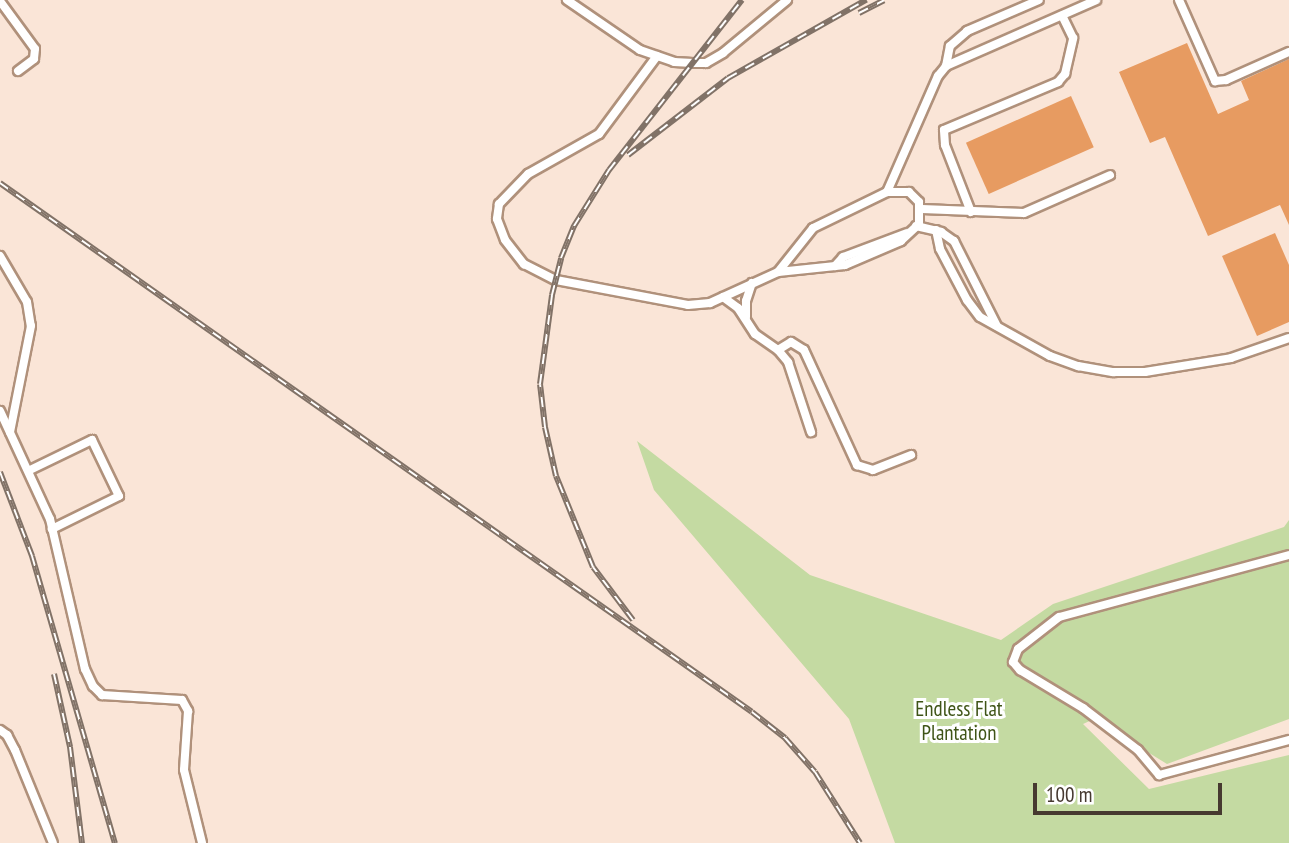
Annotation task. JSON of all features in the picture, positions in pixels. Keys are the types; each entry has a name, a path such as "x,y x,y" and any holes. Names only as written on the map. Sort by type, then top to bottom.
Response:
{"lane":[{"path":"567,0 640,50 674,62 706,63 723,53 787,0"},
{"path":"887,192 938,76 946,66 950,46 967,31 1039,0"},
{"path":"946,66 1096,0"},
{"path":"1179,0 1215,81 1226,80 1289,52"},
{"path":"0,1 36,55 18,71"},
{"path":"971,212 945,145 944,130 1058,82 1065,74 1073,38 1062,15"},
{"path":"657,57 599,134 528,174 499,204 498,219 505,240 524,264 556,280 688,305 710,303 778,272 835,266 901,241 916,226 922,209 915,196 909,192 887,192 813,228 778,272"},
{"path":"922,209 1024,213 1110,175"},
{"path":"916,226 936,230 957,244 999,329"},
{"path":"936,230 937,242 967,300 980,317 1050,356 1078,366 1113,372 1146,372 1231,358 1289,338"},
{"path":"0,256 27,302 31,326 10,432"},
{"path":"746,319 746,302 752,283"},
{"path":"723,297 746,319 755,334 778,350 788,362 811,432"},
{"path":"778,350 791,342 804,350 857,465 873,470 911,455"},
{"path":"0,411 30,470 52,529 85,669 93,686 102,695 182,700 188,711 184,770 202,843"},
{"path":"30,470 92,440 120,496 52,529"},
{"path":"1289,555 1059,617 1018,649 1013,662 1020,670 1105,725 1138,750 1158,775 1289,740"},
{"path":"0,730 8,735 53,843"}],"green space":[{"name":"Endless Flat Plantation","path":"637,441 810,575 1001,640 1053,604 1284,527 1289,520 1289,719 1167,764 1094,719 1083,724 1149,789 1289,755 1289,843 895,843 849,719 654,490"}],"building":[{"path":"1187,43 1218,114 1249,100 1241,81 1289,59 1289,225 1280,205 1208,236 1165,137 1150,143 1119,72"},
{"path":"1071,96 1094,147 989,194 966,143"},
{"path":"1275,233 1289,265 1289,322 1257,336 1222,256"}],"railway":[{"path":"633,620 593,567 556,476 545,427 540,384 552,295 561,258 574,226 609,170 742,0"},
{"path":"628,155 728,78 866,0"},
{"path":"859,13 884,0"},
{"path":"0,183 752,712 785,738 815,772 860,843"},
{"path":"0,472 32,556 115,843"},
{"path":"54,674 70,747 82,843"}]}
